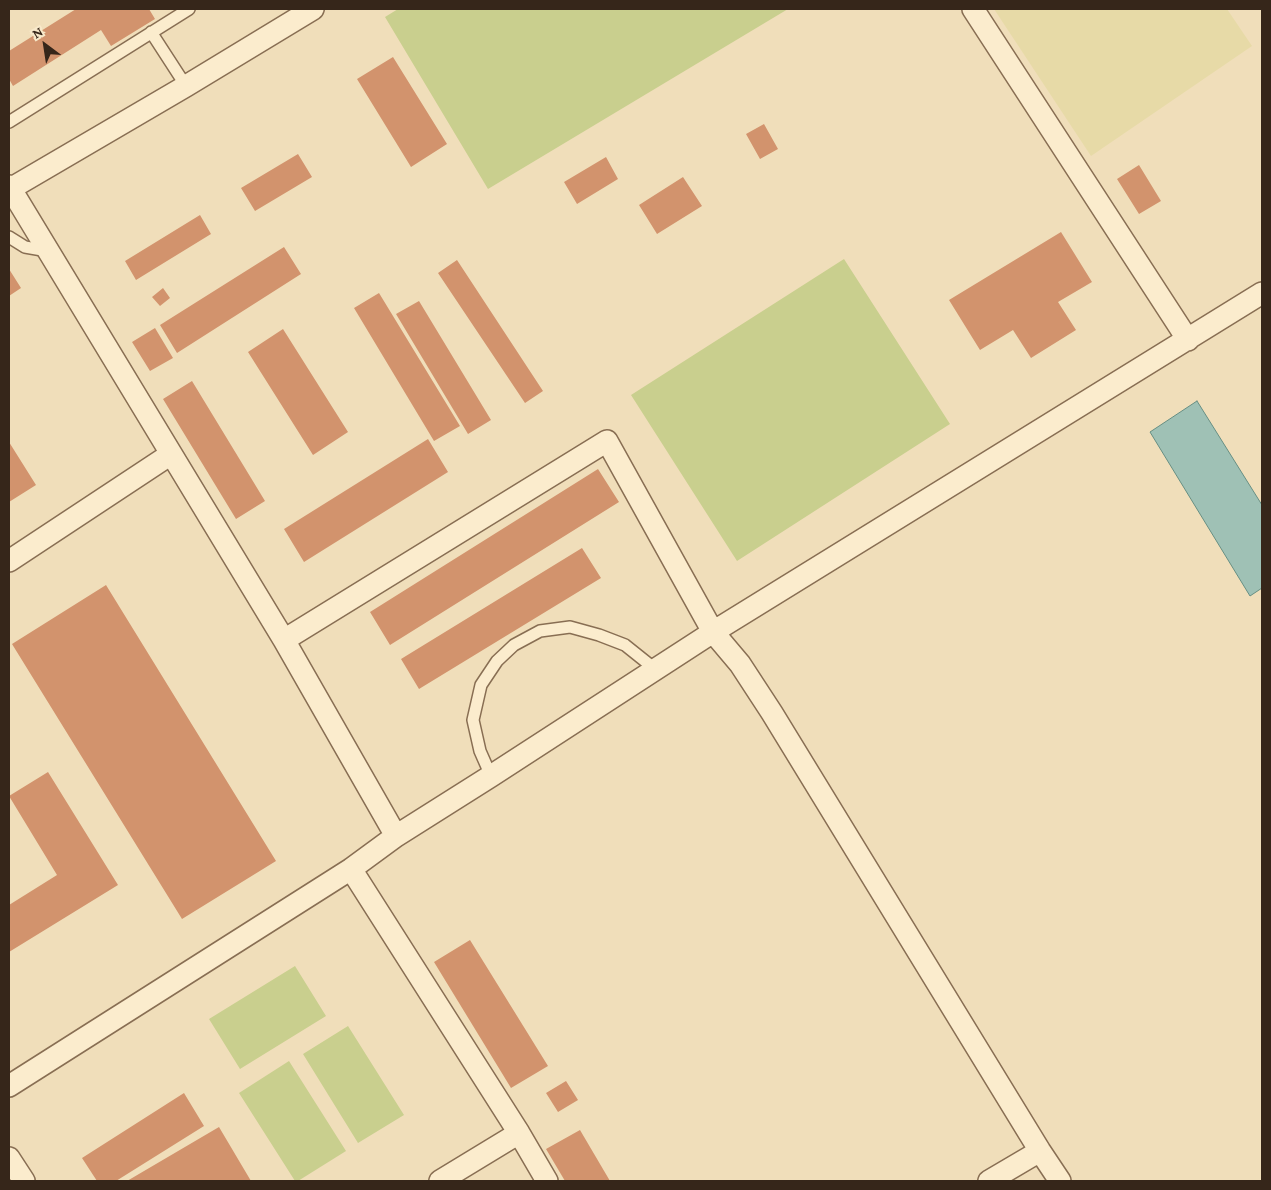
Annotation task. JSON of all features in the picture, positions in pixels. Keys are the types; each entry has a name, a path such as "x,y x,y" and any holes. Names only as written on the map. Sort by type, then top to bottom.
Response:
{"street":[{"path":"313,9 186,86 9,188 284,640 396,836"},
{"path":"973,9 1188,340"},
{"path":"9,1086 350,869 396,836 713,632 1262,293"},
{"path":"284,640 607,441 713,632 740,664 772,713 1060,1181"},
{"path":"9,561 172,454"},
{"path":"350,869 519,1133 547,1181"},
{"path":"440,1181 519,1133"},
{"path":"989,1181 1040,1150"},
{"path":"9,1158 24,1181"}],"lane":[{"path":"9,122 189,9"},
{"path":"151,32 186,86"},
{"path":"9,238 25,246 48,251"},
{"path":"491,776 480,751 473,720 481,685 497,662 514,645 540,631 570,627 599,634 625,645 650,665 653,672"}],"shaded area":[{"path":"994,9 1227,9 1252,46 1091,156"}],"green space":[{"path":"398,9 788,9 488,189 385,17"},
{"path":"844,259 950,424 737,561 631,395"},
{"path":"295,966 326,1016 240,1069 209,1019"},
{"path":"348,1026 404,1115 358,1143 303,1054"},
{"path":"289,1061 346,1151 298,1181 295,1181 239,1093"}],"water":[{"path":"1197,401 1262,505 1262,588 1250,596 1150,432"}],"building":[{"path":"76,9 149,9 155,19 111,46 101,30 13,86 9,79 9,51"},
{"path":"393,57 447,144 411,167 357,79"},
{"path":"764,124 778,149 760,159 746,134"},
{"path":"298,154 312,177 255,211 241,188"},
{"path":"606,157 618,179 577,204 564,182"},
{"path":"1139,165 1161,201 1139,214 1117,179"},
{"path":"683,177 702,206 657,234 639,205"},
{"path":"200,215 211,234 136,280 125,261"},
{"path":"1061,232 1092,282 1058,302 1076,330 1031,358 1013,330 980,350 949,300"},
{"path":"284,247 301,274 177,353 160,325"},
{"path":"457,260 543,391 525,403 438,273"},
{"path":"9,269 21,288 9,296"},
{"path":"163,288 170,298 160,306 152,297"},
{"path":"379,293 460,426 434,441 354,308"},
{"path":"419,301 491,420 468,434 396,314"},
{"path":"155,328 173,358 150,371 132,342"},
{"path":"283,329 348,432 313,455 248,352"},
{"path":"192,381 265,501 236,519 163,399"},
{"path":"428,439 448,472 304,562 284,529"},
{"path":"9,442 36,485 9,502"},
{"path":"598,469 619,502 390,645 370,612"},
{"path":"582,548 601,578 419,689 401,659"},
{"path":"106,585 276,861 182,919 12,644"},
{"path":"48,772 118,885 9,952 9,905 57,875 9,796"},
{"path":"470,940 548,1066 511,1088 434,962"},
{"path":"566,1081 578,1100 558,1112 546,1093"},
{"path":"184,1093 204,1126 116,1181 97,1181 82,1158"},
{"path":"219,1127 251,1181 127,1181"},
{"path":"580,1130 610,1181 565,1181 546,1149"}]}
